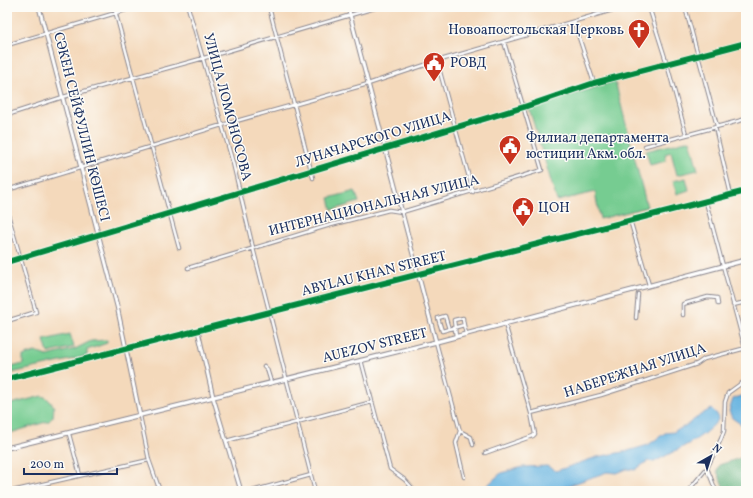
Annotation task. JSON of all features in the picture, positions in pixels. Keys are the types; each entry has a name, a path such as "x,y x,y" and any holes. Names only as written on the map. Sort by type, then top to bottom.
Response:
{"main road":[{"name":"AUEZOV STREET","path":"7,448 69,434 271,382 456,337 746,260"}],"street":[{"name":"СӘКЕН СЕЙФУЛЛИН КӨШЕСІ","path":"39,7 117,306 140,416"},
{"path":"114,7 179,248"},
{"path":"7,45 136,7"},
{"name":"УЛИЦА ЛОМОНОСОВА","path":"188,7 204,58 240,192 315,491"},
{"path":"269,7 313,178"},
{"path":"348,7 460,431 456,444 464,477"},
{"path":"7,115 62,97 133,79 378,7"},
{"path":"7,190 222,125 368,84 437,61 623,7"},
{"path":"649,7 667,64 686,134"},
{"path":"685,7 699,56 731,195"},
{"path":"574,22 594,83"},
{"path":"504,42 524,106"},
{"name":"ЛУНАЧАРСКОГО УЛИЦА","path":"7,262 311,171 594,83 746,43"},
{"path":"437,61 473,192"},
{"name":"ИНТЕРНАЦИОНАЛЬНАЯ УЛИЦА","path":"188,268 327,226 389,210 402,212 473,192 542,170 524,106"},
{"path":"645,146 746,119"},
{"name":"ABYLAU KHAN STREET","path":"7,379 746,191"},
{"path":"706,202 746,352"},
{"path":"7,211 36,312 7,321"},
{"path":"630,220 649,285"},
{"path":"636,318 638,294"},
{"path":"683,315 683,304 712,296 717,298 718,304"},
{"path":"733,305 746,302"},
{"path":"449,329 445,316 438,318 441,330 449,329 455,328 464,325"},
{"path":"456,337 454,320 463,318 466,334"},
{"path":"484,453 535,434 505,323"},
{"path":"198,331 213,397 240,491"},
{"name":"НАБЕРЕЖНАЯ УЛИЦА","path":"530,413 600,395 696,364 704,359 745,348"},
{"path":"361,360 390,468 405,480 415,491"},
{"path":"264,366 267,369 271,382"},
{"path":"688,491 708,468 724,431 725,402 728,393 746,380"},
{"path":"226,441 372,402"},
{"path":"140,416 148,460 160,491"},
{"path":"460,431 471,437 473,445"},
{"path":"69,434 80,475"},
{"path":"12,491 148,460"},
{"path":"708,468 716,491"},
{"path":"252,491 311,475"}],"green space":[{"path":"615,81 647,207 600,219 595,192 557,201 529,108"},
{"path":"690,140 698,170 677,175 671,152 665,154 666,161 650,165 646,151"},
{"path":"686,178 689,190 677,194 673,181"},
{"path":"355,191 359,202 332,210 329,198"},
{"path":"70,334 74,347 48,353 44,340"},
{"path":"107,340 107,343 87,350 87,356 7,374 7,364 8,368 23,364 23,356 35,352 47,356 75,349 91,341"},
{"path":"42,396 47,398 54,406 53,417 49,421 7,434 7,405"},
{"path":"746,456 746,491 725,491 717,471 719,465"}],"water":[{"path":"746,394 745,427 732,418 729,411 733,399"},
{"path":"712,409 717,414 718,420 704,434 680,449 654,462 648,461 635,470 627,469 617,473 607,472 553,491 481,491 501,473 523,467 547,466 556,471 597,457 628,451 648,445 665,433 674,432 684,427 703,413"}],"cycle path":[{"path":"7,262 524,107 594,83 746,43"},
{"path":"7,379 746,191"}],"place":[{"name":"Новоапостольская Церковь","path":"639,50"},
{"name":"РОВД","path":"434,82"},
{"name":"Филиал департамента юстиции Акм. обл.","path":"510,166"},
{"name":"ЦОН","path":"523,228"}]}
